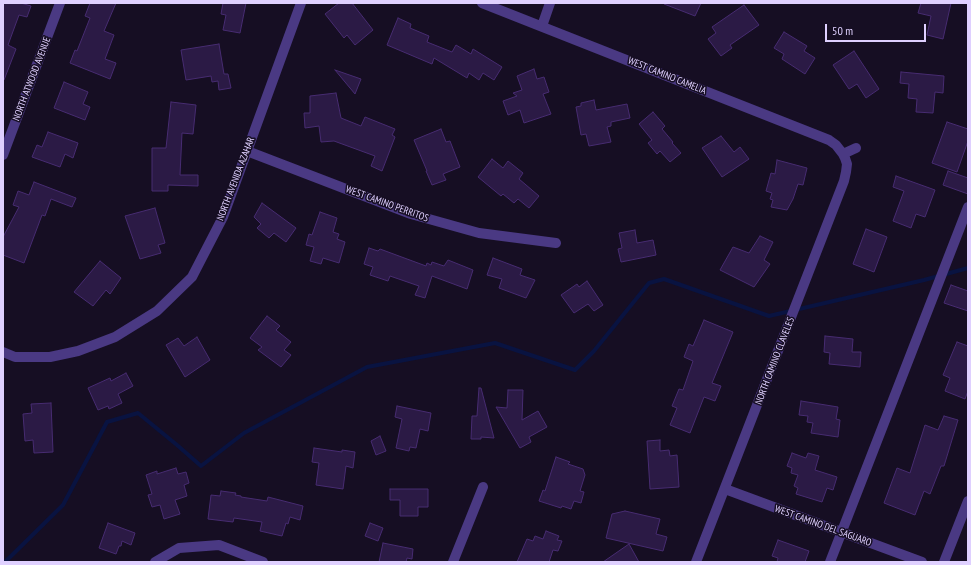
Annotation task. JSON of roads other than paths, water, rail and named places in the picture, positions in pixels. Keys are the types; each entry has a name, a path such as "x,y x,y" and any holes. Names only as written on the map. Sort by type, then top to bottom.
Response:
{"street":[{"name":"NORTH ATWOOD AVENUE","path":"3,155 60,3"},
{"name":"NORTH AVENIDA AZAHAR","path":"3,352 15,357 50,356 78,351 115,337 157,311 192,277 223,217 301,3"},
{"name":"WEST CAMINO CAMELIA","path":"482,3 829,140 836,145 844,156"},
{"path":"542,26 550,3"},
{"path":"844,156 856,148"},
{"name":"WEST CAMINO PERRITOS","path":"247,151 411,214 479,233 556,243"},
{"name":"NORTH CAMINO CLAVELES","path":"696,562 844,181 847,164 844,156"},
{"path":"830,562 968,207"},
{"path":"453,562 483,487"},
{"name":"WEST CAMINO DEL SAGUARO","path":"725,490 922,562"},
{"path":"944,562 968,500"},
{"path":"155,562 179,548 219,545 263,562"}],"waterway":[{"path":"5,562 63,505 107,422 138,413 201,466 244,433 367,367 495,343 575,370 594,351 649,283 664,279 769,316 924,280 968,268"}]}
